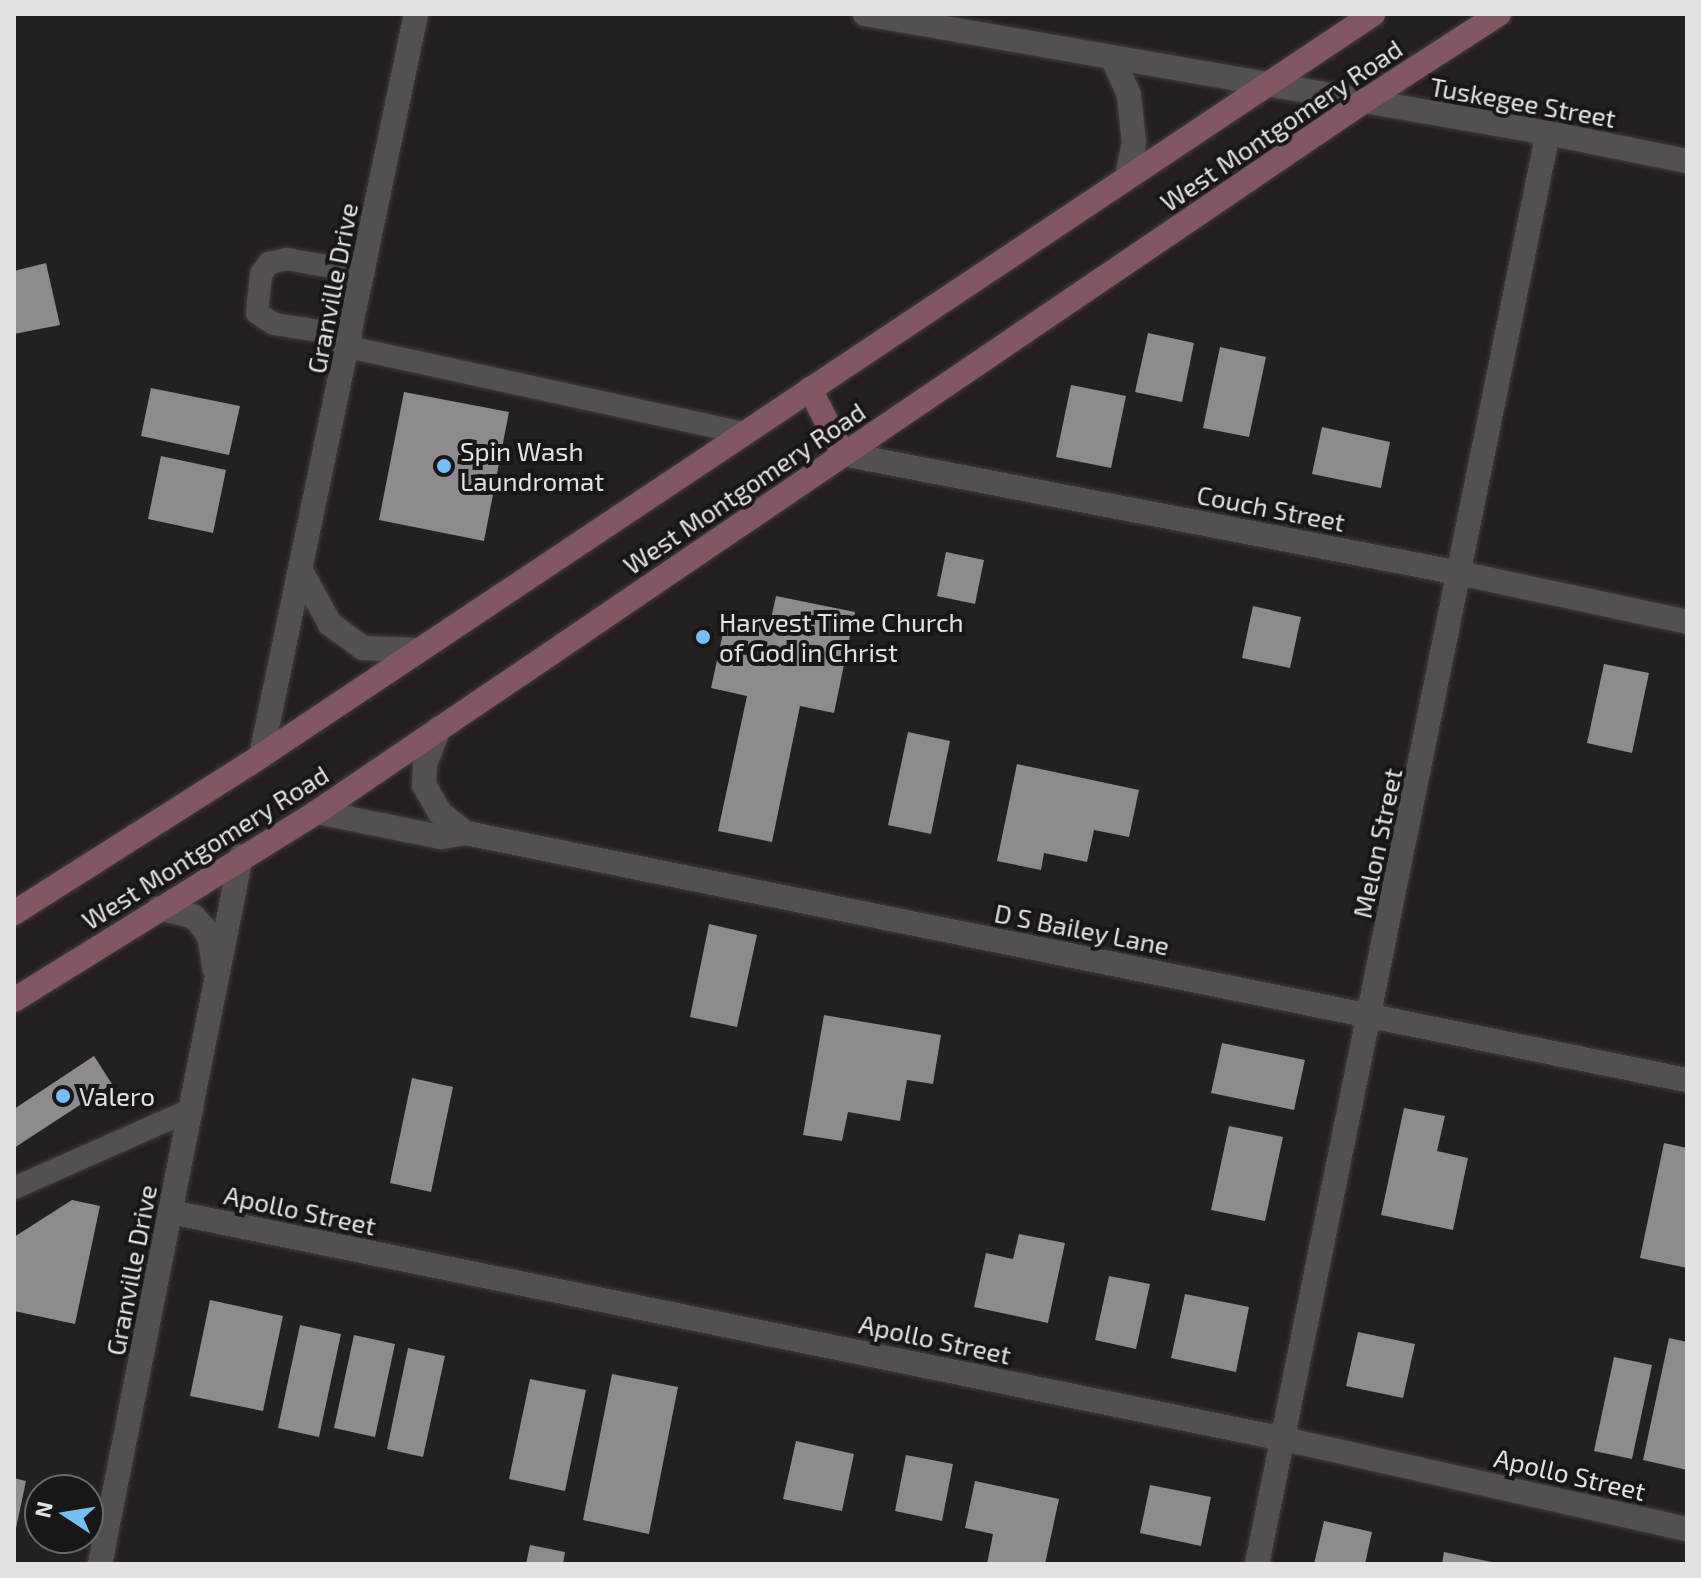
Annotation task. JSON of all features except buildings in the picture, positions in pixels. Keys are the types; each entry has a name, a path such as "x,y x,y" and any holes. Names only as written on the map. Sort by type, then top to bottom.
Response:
{"main road":[{"name":"West Montgomery Road","path":"14,913 261,756 1373,14"},
{"name":"West Montgomery Road","path":"14,1000 241,856 317,812 1363,102 1499,14"},
{"path":"810,389 843,454"}],"street":[{"name":"Granville Drive","path":"261,756 302,573 416,14"},
{"name":"Tuskegee Street","path":"865,14 1548,133 1687,161"},
{"path":"1113,59 1129,95 1134,143 1127,177"},
{"name":"Melon Street","path":"1257,1564 1548,133"},
{"name":"Couch Street","path":"843,454 1459,573 1687,622"},
{"path":"302,573 330,624 363,648 420,650"},
{"path":"439,728 425,765 424,785 440,813 466,833"},
{"name":"D S Bailey Lane","path":"317,812 441,837 466,833 1687,1080"},
{"name":"Granville Drive","path":"100,1564 241,856"},
{"name":"Granville Drive","path":"159,908 194,917 203,927 210,938 216,987"},
{"name":"Apollo Street","path":"171,1212 1284,1439 1687,1529"}],"lane":[{"path":"364,273 287,259 269,263 261,274 257,313 274,324 743,433"},
{"path":"14,1188 192,1109"}],"place":[{"name":"Spin Wash Laundromat","path":"444,466"},
{"name":"Harvest Time Church of God in Christ","path":"703,637"},
{"name":"Valero","path":"63,1096"}]}
